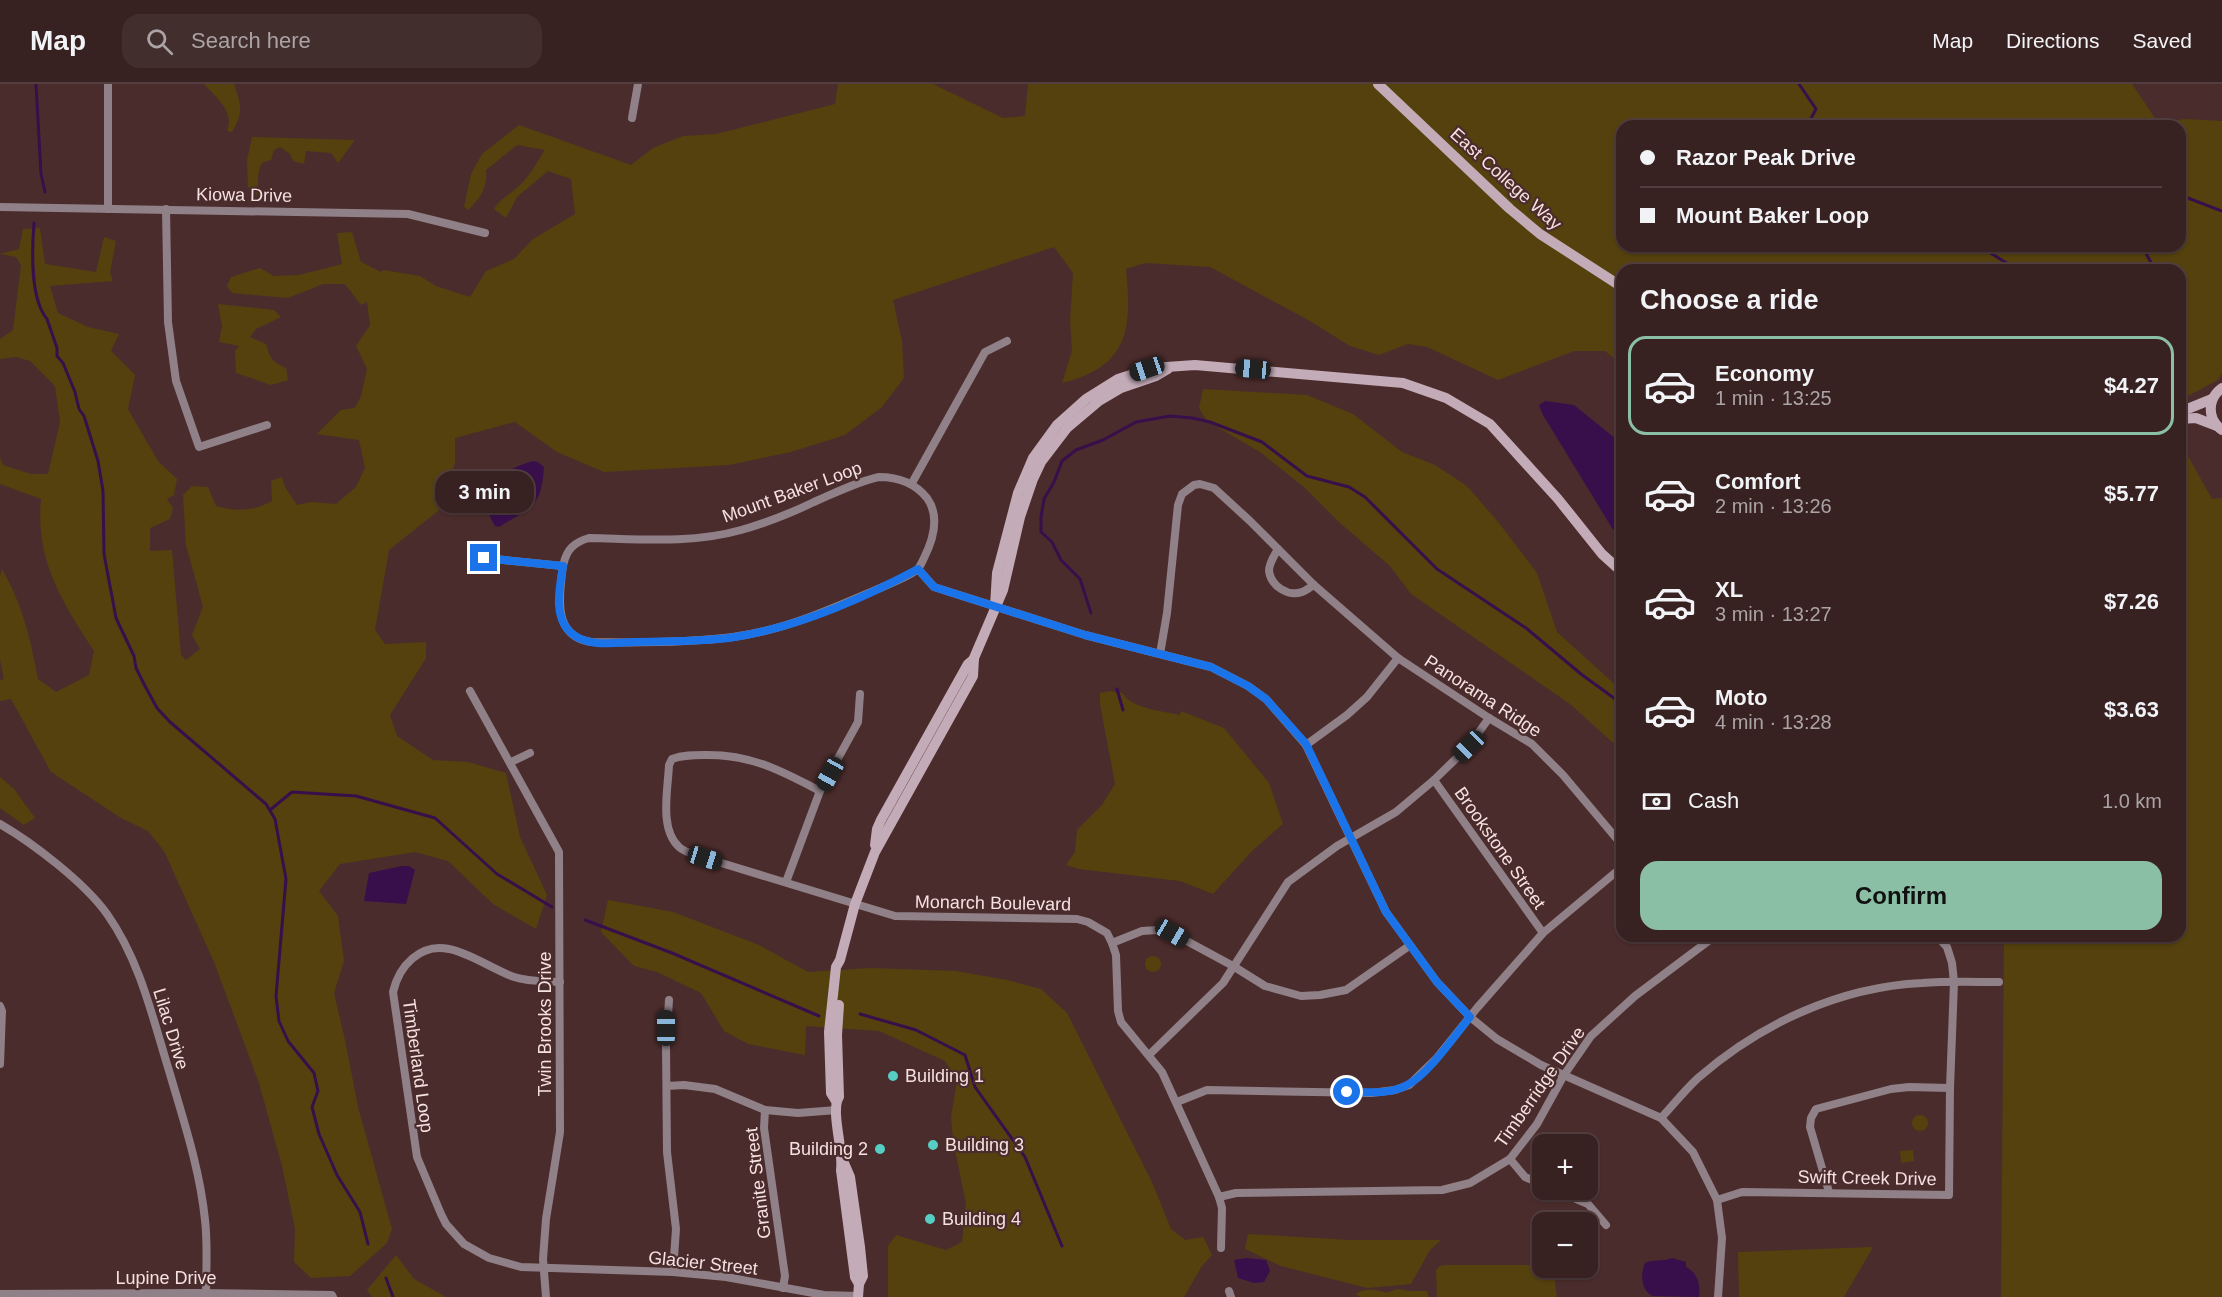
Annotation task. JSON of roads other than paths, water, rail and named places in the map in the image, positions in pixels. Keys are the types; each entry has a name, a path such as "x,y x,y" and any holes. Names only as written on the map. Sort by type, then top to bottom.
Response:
{"street":[{"path":"108,84 108,209"},
{"path":"632,118 638,84"},
{"name":"East College Way","path":"1378,84 1517,216 1557,246 1616,282"},
{"name":"Kiowa Drive","path":"0,207 408,214 485,233"},
{"path":"166,209 168,322 176,381 200,447 267,425"},
{"path":"1007,341 986,352 912,483 927,499 933,511 934,527 930,546 918,569 934,587 1085,635 1211,667 1248,686 1280,712 1306,744 1386,912 1408,946 1437,982 1470,1017 1497,1039 1541,1065 1661,1118 1693,1152 1718,1200 1722,1238 1718,1297"},
{"path":"858,1292 841,1170 837,1106 839,1096 837,1035 842,973 840,960 855,904 875,852 877,830 881,820 968,664 974,658 1003,590 1027,494 1041,462 1067,428 1099,401 1121,388 1156,376 1171,367 1214,366 1403,383 1446,398 1490,424 1558,499 1602,554 1616,567"},
{"path":"2186,410 2212,399 2222,388"},
{"path":"2212,399 2211,413 2220,428"},
{"path":"2186,419 2196,418 2220,428"},
{"name":"Mount Baker Loop","path":"912,483 893,477 868,479 780,516 740,530 713,535 666,539 589,538 572,546 567,553 563,566 559,603 561,618 568,630 580,640 617,642 734,637 774,629 836,607 918,569"},
{"name":"Panorama Ridge","path":"1160,654 1167,613 1178,505 1182,494 1187,489 1200,484 1214,488 1314,585 1398,658 1532,744 1563,775 1616,838"},
{"path":"1278,549 1271,561 1269,572 1279,588 1289,593 1300,593 1314,585"},
{"path":"484,558 563,566"},
{"path":"1306,744 1347,715 1367,697 1398,658"},
{"name":"Twin Brooks Drive","path":"471,691 512,762 559,852 560,1132 549,1199 544,1267 546,1297"},
{"path":"786,882 820,791 858,722 860,694"},
{"path":"1149,1055 1223,983 1288,882 1306,867 1396,812 1469,746 1489,718"},
{"path":"512,762 530,753"},
{"name":"Monarch Boulevard","path":"820,791 792,776 747,758 725,755 681,755 672,759 669,765 668,821 671,838 681,849 895,916 1077,919 1088,922 1107,933 1112,943"},
{"name":"Brookstone Street","path":"1434,780 1543,933"},
{"name":"Lilac Drive","path":"0,824 53,862 96,901 119,932 133,958 189,1138 206,1220 206,1295"},
{"path":"1177,1102 1207,1090 1371,1093 1395,1090 1409,1085 1436,1059 1543,933 1616,872"},
{"path":"1221,1248 1222,1208 1219,1197 1177,1102 1162,1072 1121,1022 1118,1011 1116,955 1112,943 1142,932 1172,933 1265,986 1301,996 1346,990 1408,946"},
{"name":"Timberridge Drive","path":"1219,1197 1236,1193 1442,1190 1470,1183 1510,1159 1537,1124 1564,1075 1591,1036 1635,996 1707,942"},
{"path":"1942,942 1947,947 1953,963 1954,982"},
{"name":"Timberland Loop","path":"544,1267 521,1267 476,1252 464,1244 441,1214 417,1157 393,992 397,976 411,958 433,949 449,949 514,977 560,982"},
{"name":"Swift Creek Drive","path":"1718,1200 1742,1192 1949,1195 1954,982"},
{"path":"1661,1118 1697,1079 1736,1049 1785,1019 1827,1001 1876,988 1920,983 2000,982"},
{"path":"669,1000 667,1010 667,1152 676,1229 674,1272"},
{"path":"0,1006 2,1011 0,1064"},
{"path":"667,1086 684,1085 715,1089 765,1110 798,1113 837,1106"},
{"path":"1829,1192 1810,1127 1811,1118 1816,1109 1891,1089 1950,1088"},
{"name":"Granite Street","path":"765,1110 764,1128 785,1276 783,1288"},
{"path":"1510,1159 1525,1177 1532,1180"},
{"path":"1580,1200 1588,1203 1606,1225"},
{"name":"Glacier Street","path":"544,1267 674,1272 726,1277 824,1295 858,1292"},
{"name":"Lupine Drive","path":"0,1294 332,1296"}],"waterway":[{"path":"36,84 41,174 45,192"},
{"path":"1799,84 1816,109 1810,120"},
{"path":"2186,197 2222,211"},
{"path":"34,223 33,273 38,299 57,348 57,356 63,363 75,392 79,409 84,416 98,461 103,491 104,554 116,618 134,656 136,668 157,708 170,722 266,804 275,819 286,879 276,996 279,1021 288,1041 314,1073 318,1091 312,1107 319,1134 337,1175 360,1212 368,1244"},
{"path":"1989,252 2008,264"},
{"path":"2145,252 2152,264"},
{"path":"1091,613 1080,579 1061,560 1052,542 1041,532 1044,499 1062,461 1076,450 1103,440 1136,422 1170,416 1192,418 1210,422 1262,442 1307,476 1349,487 1365,497 1437,569 1526,628 1616,700"},
{"path":"1117,689 1123,710"},
{"path":"270,810 292,792 356,796 435,818 497,874 552,907"},
{"path":"585,920 672,953 819,1016"},
{"path":"860,1014 916,1030 965,1055 975,1087 1025,1157 1062,1246"},
{"path":"386,1278 393,1297"}],"place":[{"name":"Building 1","path":"893,1076"},
{"name":"Building 3","path":"933,1145"},
{"name":"Building 2","path":"880,1149"},
{"name":"Building 4","path":"930,1219"}]}
